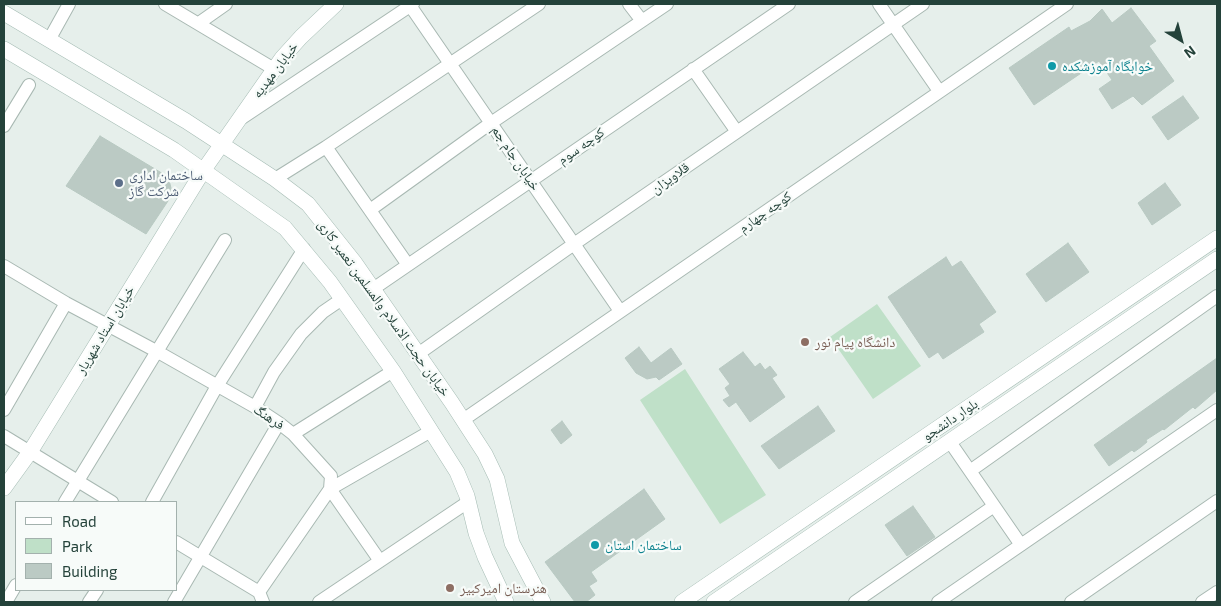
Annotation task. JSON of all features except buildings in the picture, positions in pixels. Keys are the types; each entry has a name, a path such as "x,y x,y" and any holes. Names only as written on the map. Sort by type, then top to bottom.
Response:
{"main road":[{"name":"خیابان مهدیه","path":"222,144 274,69 300,37 336,4"},
{"name":"خیابان حجت الاسلام والمسلمین تعمیر کاری","path":"4,13 186,121 275,179 308,204 355,263 485,454 497,479 512,542 543,602"},
{"name":"خیابان حجت الاسلام والمسلمین تعمیر کاری","path":"4,49 174,150 285,228 304,249 394,371 456,472 467,496 485,557 506,602"},
{"name":"خیابان استاد شهریار","path":"4,488 30,452 202,171 222,144"},
{"name":"بلوار دانشجو","path":"682,602 1217,238"},
{"name":"بلوار دانشجو","path":"714,602 1217,259"}],"street":[{"path":"49,40 69,4"},
{"path":"165,4 274,69"},
{"path":"198,23 226,4"},
{"path":"238,121 411,4"},
{"name":"خیابان جام جم","path":"411,4 490,124 531,180 620,311"},
{"path":"275,179 326,147 539,4"},
{"path":"629,4 642,21"},
{"path":"370,210 490,124 667,4"},
{"name":"کوچه سوم","path":"373,289 789,4"},
{"path":"879,4 939,91"},
{"name":"قلاویزان","path":"418,354 574,244 923,4"},
{"name":"کوچه چهارم","path":"463,420 1067,4"},
{"path":"692,69 736,132"},
{"path":"4,126 29,85"},
{"path":"326,147 408,265"},
{"path":"66,501 225,240"},
{"path":"153,501 217,386 304,249"},
{"name":"فرهنگ","path":"4,268 107,326 158,352 255,407 279,423 293,434 331,476 330,489 380,561"},
{"path":"970,471 1217,296"},
{"path":"255,407 274,372 301,334 323,312 342,299"},
{"path":"4,410 66,303"},
{"path":"293,434 394,371"},
{"path":"938,602 1217,410"},
{"path":"174,602 279,423"},
{"path":"178,543 261,597 330,489 431,431"},
{"path":"4,436 110,501"},
{"path":"950,442 1021,545"},
{"path":"1071,602 1217,501"},
{"path":"319,602 468,502"},
{"path":"854,602 994,506"},
{"path":"6,602 15,587"},
{"path":"90,602 96,591"},
{"path":"1202,602 1217,592"}],"green space":[{"path":"877,304 921,366 873,399 830,337"},
{"path":"685,369 766,495 720,524 640,400"}],"place":[{"name":"خوابگاه آموزشکده","path":"1052,66"},
{"name":"ساختمان اداری شرکت گاز","path":"119,183"},
{"name":"دانشگاه پیام نور","path":"805,342"},
{"name":"ساختمان استان","path":"595,545"},
{"name":"هنرستان امیرکبیر","path":"450,588"}]}
